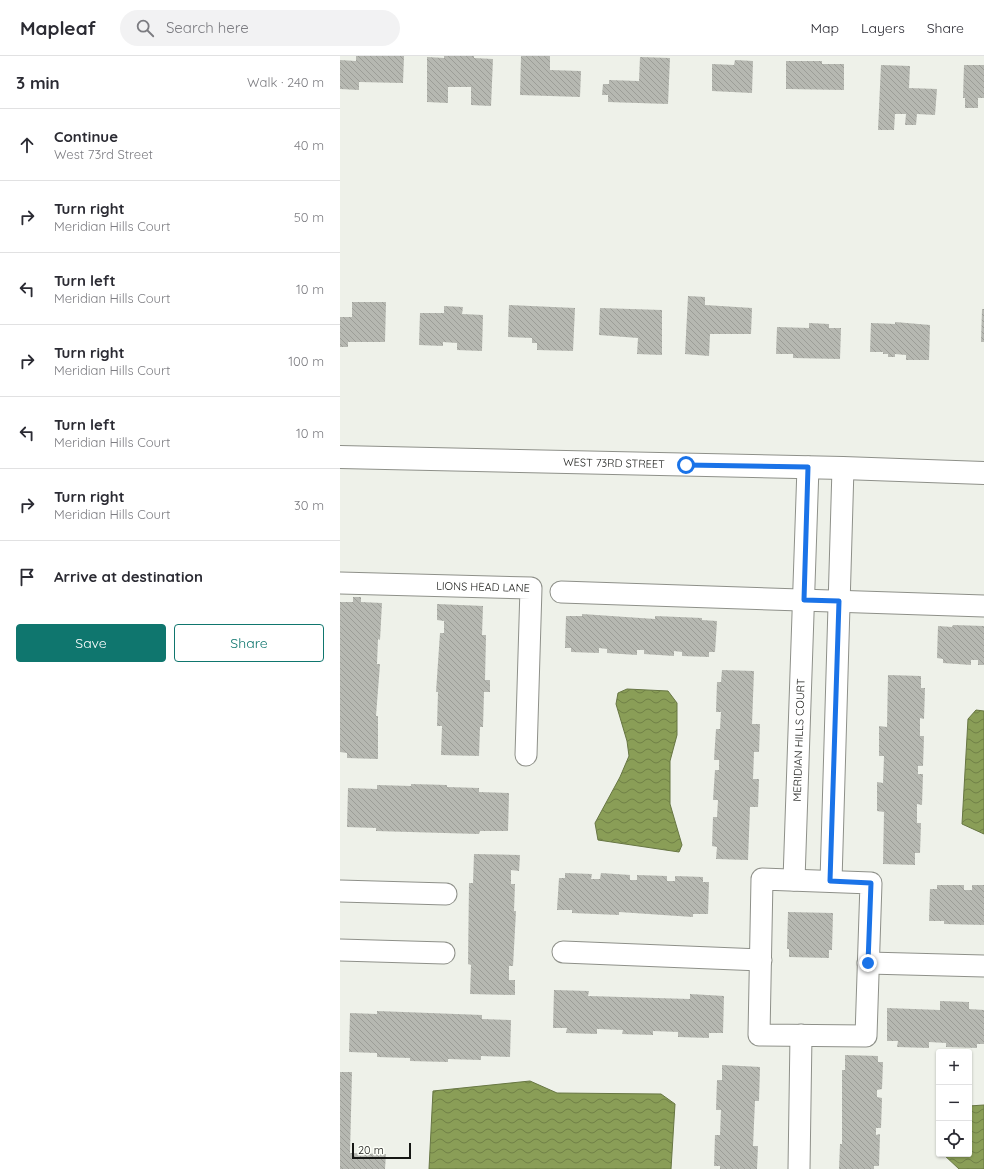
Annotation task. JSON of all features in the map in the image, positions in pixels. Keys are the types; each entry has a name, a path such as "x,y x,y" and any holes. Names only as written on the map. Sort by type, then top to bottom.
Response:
{"main road":[{"name":"WEST 73RD STREET","path":"340,456 808,467 984,473"}],"street":[{"name":"MERIDIAN HILLS COURT","path":"794,880 808,467"},
{"path":"830,881 844,468"},
{"name":"LIONS HEAD LANE","path":"340,583 531,588 526,756"},
{"path":"560,592 984,606"},
{"path":"762,879 794,880 871,883 866,1036 759,1035 762,879"},
{"path":"340,891 446,894"},
{"path":"340,950 444,953"},
{"path":"562,952 761,960"},
{"path":"868,963 984,966"},
{"path":"799,1169 801,1035"}],"water":[{"path":"627,689 668,691 677,703 677,735 670,761 670,804 682,845 679,852 598,840 595,823 620,777 629,756 627,741 616,704 618,693"},
{"path":"976,710 984,711 984,834 962,824 968,719"},
{"path":"530,1081 557,1093 661,1094 675,1104 671,1169 429,1169 433,1091"},
{"path":"984,1105 984,1169 959,1169 946,1157 972,1157 972,1106"}],"building":[{"path":"356,56 404,56 403,83 359,82 359,90 340,89 340,60 356,61"},
{"path":"444,56 474,56 474,58 493,59 491,106 471,105 471,87 448,87 448,103 427,102 427,57 444,58"},
{"path":"521,56 550,56 550,70 581,71 580,97 520,95"},
{"path":"640,57 670,58 668,104 608,102 608,95 602,95 603,84 609,84 609,80 639,81"},
{"path":"735,60 753,61 752,93 712,91 712,64 734,65"},
{"path":"786,61 822,61 822,64 844,64 844,90 786,89"},
{"path":"881,65 910,66 909,88 937,89 935,115 917,114 916,125 905,125 906,114 895,114 894,130 878,130"},
{"path":"964,65 984,65 984,98 978,98 978,108 965,108 965,98 963,98"},
{"path":"688,296 705,297 705,305 752,308 751,334 710,334 709,356 685,354"},
{"path":"352,302 386,302 385,342 348,342 348,347 340,347 340,317 352,317"},
{"path":"509,305 575,308 573,351 537,350 537,343 532,343 532,338 508,337"},
{"path":"444,306 463,307 462,314 483,315 482,351 457,350 457,343 443,342 443,346 419,345 420,313 444,313"},
{"path":"600,308 662,310 662,355 637,354 638,338 599,335"},
{"path":"982,309 984,309 984,342 981,342"},
{"path":"895,322 930,325 929,360 906,360 906,355 895,354 895,357 888,357 888,354 883,354 883,352 870,352 871,323 895,324"},
{"path":"809,323 829,324 829,328 841,328 840,359 793,358 793,354 776,354 777,327 809,328"},
{"path":"353,597 361,597 361,602 382,603 377,664 380,664 376,716 378,716 378,759 347,758 347,753 340,752 340,602 353,602"},
{"path":"437,604 483,606 482,635 486,635 485,680 490,680 490,692 484,692 483,727 480,727 479,756 441,755 442,726 437,726 438,692 436,692 440,633 444,633 444,621 437,620"},
{"path":"582,614 655,619 655,616 702,618 702,620 717,621 715,652 709,652 709,657 682,656 682,652 674,651 674,656 644,654 644,650 637,650 637,655 607,653 607,649 599,648 599,653 571,652 571,648 565,648 566,616 582,616"},
{"path":"953,625 984,626 984,665 978,665 978,660 971,660 971,665 943,663 943,659 937,658 938,626 952,627"},
{"path":"722,670 754,671 752,724 760,724 759,752 754,752 753,779 759,779 758,807 750,807 748,860 716,859 717,847 712,846 713,817 717,817 718,800 713,800 715,770 719,770 719,760 714,760 716,729 720,729 721,712 716,712 717,682 721,682"},
{"path":"888,675 921,676 921,688 925,688 924,719 920,718 920,736 924,736 923,766 918,766 918,774 923,774 922,805 917,804 917,823 921,823 920,853 915,853 915,865 883,864 884,812 877,811 877,782 883,783 884,756 879,756 879,726 887,727"},
{"path":"411,784 447,785 447,787 479,788 479,792 509,793 508,831 480,831 479,834 376,831 376,828 347,827 348,788 377,789 377,785 411,786"},
{"path":"474,854 520,855 519,871 511,870 511,884 515,884 514,911 516,911 513,966 509,966 509,980 515,980 515,995 470,994 471,965 468,964 469,883 473,883"},
{"path":"565,873 592,874 591,879 600,879 601,873 630,875 630,880 637,880 637,875 667,876 667,881 675,881 675,876 703,877 703,882 709,882 708,914 693,914 693,917 619,912 619,915 572,913 572,910 557,910 559,878 565,878"},
{"path":"937,885 964,885 964,890 972,890 972,885 984,885 984,925 944,924 944,921 929,921 930,889 937,889"},
{"path":"788,912 833,913 832,950 829,950 829,958 789,957 789,949 787,949"},
{"path":"554,990 589,991 588,996 690,999 690,994 724,996 723,1033 709,1033 709,1038 678,1037 678,1032 653,1031 653,1035 622,1034 623,1030 597,1029 597,1034 566,1033 567,1028 553,1028"},
{"path":"940,1001 969,1002 969,1009 984,1010 984,1044 977,1044 977,1048 946,1047 946,1043 929,1042 929,1048 897,1047 898,1041 887,1041 887,1008 940,1010"},
{"path":"377,1011 482,1015 482,1019 511,1020 510,1057 481,1056 481,1060 448,1059 448,1062 410,1061 410,1058 377,1057 377,1053 349,1052 350,1013 377,1014"},
{"path":"845,1055 878,1056 878,1062 883,1062 882,1089 877,1090 877,1097 882,1098 881,1128 876,1128 876,1135 880,1134 879,1166 874,1166 874,1169 839,1169 840,1144 842,1144 842,1070 845,1070"},
{"path":"722,1065 760,1067 759,1101 755,1101 753,1146 758,1146 757,1169 720,1169 720,1166 714,1166 715,1135 720,1135 721,1110 716,1110 717,1080 722,1080"},
{"path":"340,1072 352,1072 350,1153 386,1154 385,1169 340,1169"}],"route":[{"path":"686,465 808,467 804,600 839,601 830,881 871,883 868,963"}]}
